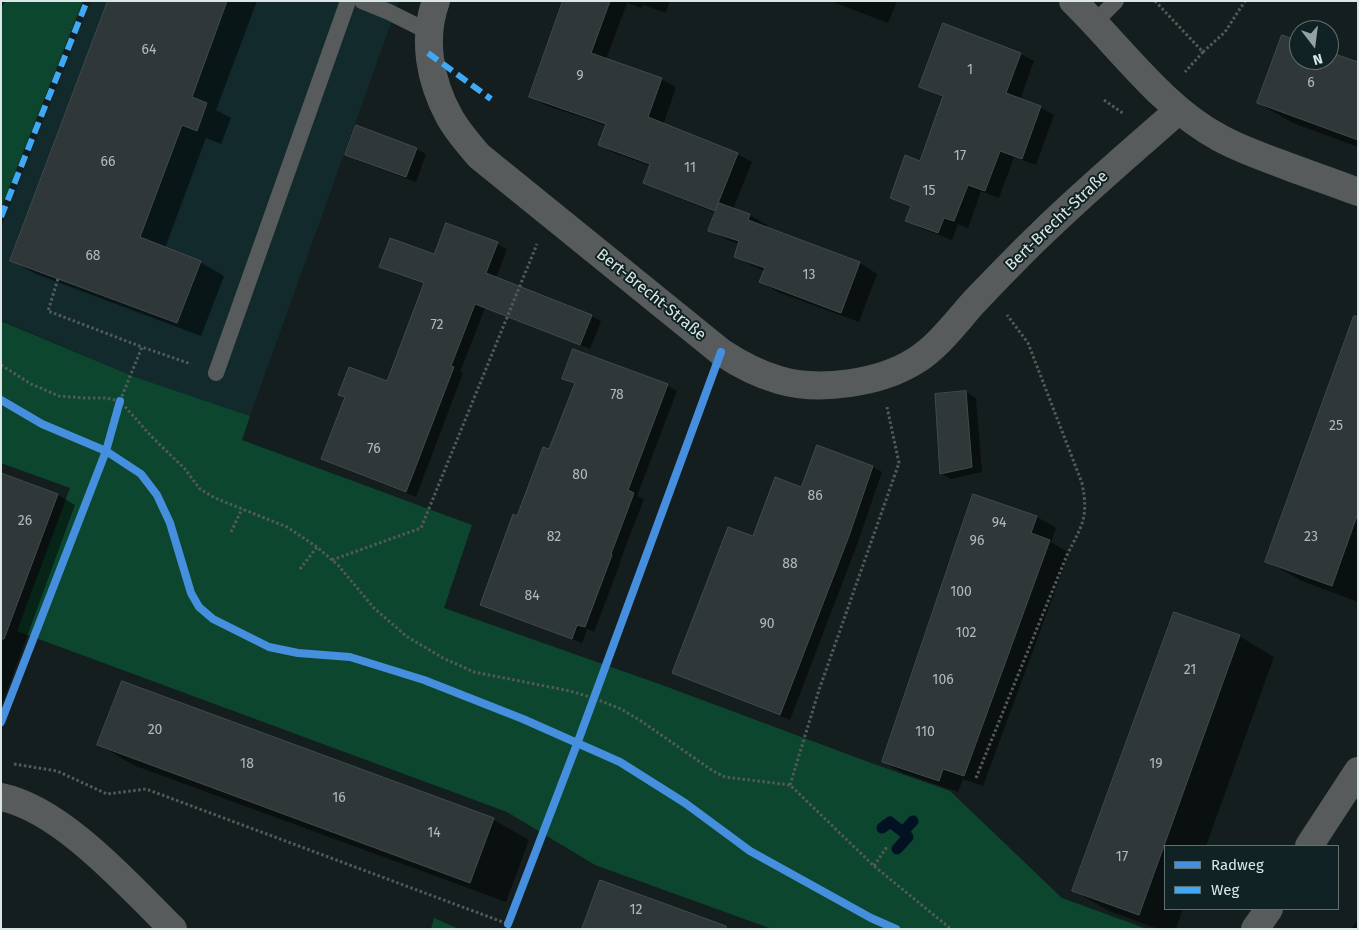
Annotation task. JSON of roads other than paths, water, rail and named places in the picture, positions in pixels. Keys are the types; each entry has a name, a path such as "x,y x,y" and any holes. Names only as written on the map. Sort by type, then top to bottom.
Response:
{"street":[{"name":"Bert-Brecht-Straße","path":"436,1 431,13 428,53 440,94 449,116 462,136 479,156 721,352 743,366 780,380 815,385 847,383 880,377 916,361 938,342 983,292 1099,179 1171,103"},
{"path":"1073,1 1171,103 1219,138 1261,156 1358,192"},
{"path":"1310,845 1358,770"},
{"path":"1,798 36,810 76,836 173,929"},
{"path":"1256,929 1267,910"}],"lane":[{"path":"216,373 348,1"},
{"path":"362,1 429,32"},
{"path":"1095,22 1116,1"}],"waterway":[{"path":"897,849 908,837 903,832 913,821"},
{"path":"882,828 890,822 903,832"}]}
